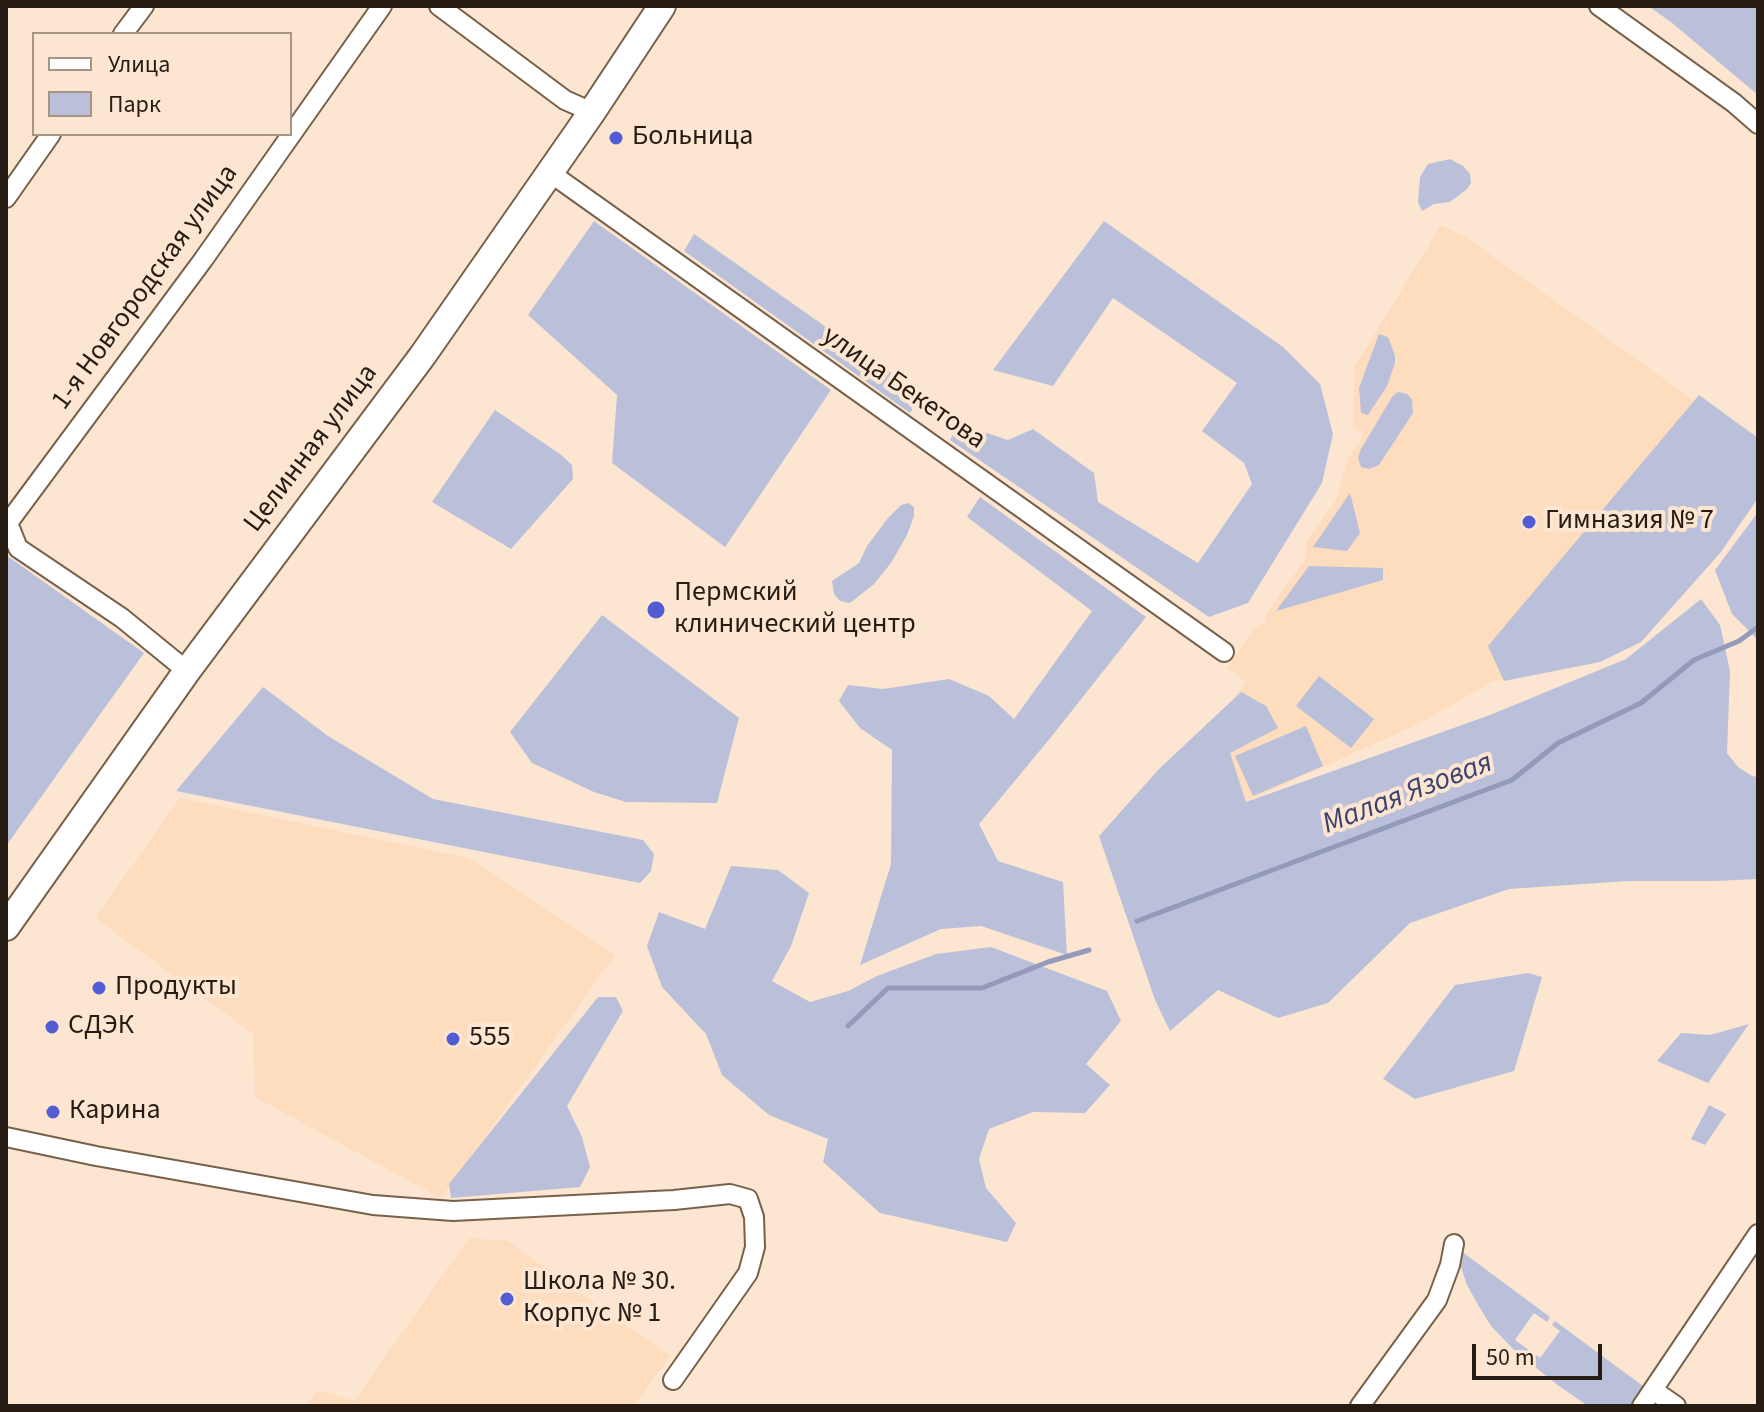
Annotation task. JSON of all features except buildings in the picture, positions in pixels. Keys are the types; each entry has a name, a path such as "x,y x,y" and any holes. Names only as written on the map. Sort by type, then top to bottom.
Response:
{"main road":[{"name":"Целинная улица","path":"6,927 187,671 423,355 662,6"}],"street":[{"path":"124,32 144,6"},
{"name":"1-я Новгородская улица","path":"292,134 382,6"},
{"path":"439,6 565,100 592,112"},
{"path":"1599,6 1734,103 1758,124"},
{"path":"6,198 50,136"},
{"name":"1-я Новгородская улица","path":"7,521 203,260 290,136"},
{"name":"улица Бекетова","path":"549,172 1224,652"},
{"path":"7,521 18,548 122,618 187,671"},
{"path":"6,1137 373,1205 453,1211 674,1200 730,1194 748,1199 754,1217 755,1247 748,1273 673,1380"},
{"path":"1642,1406 1758,1234"},
{"path":"1360,1406 1437,1300 1454,1244"},
{"path":"1653,1390 1676,1406"}],"shaded area":[{"name":"Гимназия № 7","path":"1441,225 1467,238 1758,446 1641,641 1628,649 1492,682 1414,726 1239,805 1196,751 1246,682 1227,668 1257,626 1267,622 1265,615 1306,558 1306,543 1336,500 1348,459 1364,434 1353,427 1355,366"},
{"path":"180,798 468,858 615,955 441,1198 255,1097 253,1034 95,918"},
{"name":"Школа № 30. Корпус № 1","path":"469,1238 507,1241 670,1356 634,1406 307,1406 318,1390 354,1401"}],"green space":[{"path":"1648,6 1758,6 1758,95 1671,22"},
{"path":"1450,159 1470,174 1471,183 1450,202 1434,204 1422,211 1418,202 1420,177 1428,164"},
{"path":"594,221 831,390 725,547 612,463 617,395 528,315"},
{"path":"1104,221 1283,347 1320,384 1333,434 1322,483 1248,603 1209,617 950,440 959,424 1008,440 1033,429 1094,473 1098,502 1198,563 1252,484 1244,463 1202,431 1237,383 1113,298 1053,386 993,370"},
{"path":"694,234 921,394 910,413 684,251"},
{"path":"1379,334 1388,337 1395,363 1387,386 1368,415 1361,413 1359,388"},
{"path":"1398,392 1412,399 1413,413 1379,465 1369,469 1361,467 1358,458 1361,449"},
{"path":"1699,395 1758,438 1758,498 1721,552 1641,642 1600,662 1504,681 1488,646"},
{"path":"495,410 572,465 573,479 511,549 432,502"},
{"path":"1350,493 1360,533 1347,551 1313,547"},
{"path":"980,497 1146,617 979,824 998,861 1063,882 1067,955 981,926 941,929 860,965 891,864 892,750 860,728 839,701 848,685 883,689 949,679 989,696 1014,719 1092,611 967,517"},
{"path":"908,503 914,507 914,516 891,563 874,584 850,603 840,601 834,594 832,581 859,563 867,546 888,518 901,505"},
{"path":"1758,512 1758,640 1732,614 1715,570"},
{"path":"6,555 144,653 6,846"},
{"path":"1309,566 1383,568 1383,580 1276,611"},
{"path":"1701,599 1720,625 1730,671 1727,753 1738,767 1758,777 1757,879 1628,881 1509,889 1410,923 1328,1003 1278,1018 1218,990 1170,1031 1155,1000 1099,836 1159,769 1241,692 1266,706 1278,728 1230,753 1246,802 1490,715 1626,659"},
{"path":"602,615 739,718 717,803 626,802 594,792 532,763 510,732"},
{"path":"1319,676 1374,719 1351,748 1296,706"},
{"path":"263,687 328,736 433,799 643,840 654,854 651,871 640,883 176,791"},
{"path":"1306,726 1323,766 1253,796 1235,756"},
{"path":"731,866 778,870 809,893 791,946 772,981 810,1002 848,991 877,976 936,954 991,947 1107,991 1121,1021 1086,1064 1110,1085 1085,1113 1033,1112 989,1129 979,1159 986,1188 1016,1223 1007,1242 880,1213 823,1162 828,1139 769,1115 722,1075 706,1034 662,987 647,946 659,912 705,929"},
{"path":"1528,973 1542,977 1514,1071 1415,1099 1383,1079 1455,985"},
{"path":"598,997 616,997 623,1011 567,1106 582,1137 590,1167 580,1187 451,1198 449,1184"},
{"path":"1749,1024 1708,1083 1657,1061 1681,1033 1710,1035"},
{"path":"1709,1105 1726,1114 1705,1145 1691,1139"},
{"path":"1461,1251 1550,1317 1547,1322 1534,1313 1515,1340 1540,1358 1560,1331 1552,1325 1555,1321 1647,1389 1635,1406 1588,1406 1516,1352 1491,1326 1467,1285 1459,1256"}],"waterway":[{"name":"Малая Язовая","path":"1137,921 1512,780 1558,743 1641,703 1694,660 1739,641 1758,627"},
{"path":"848,1026 888,988 982,988 1048,962 1089,950"}],"place":[{"name":"Больница","path":"616,138"},
{"name":"Гимназия № 7","path":"1529,522"},
{"name":"Пермский клинический центр","path":"656,610"},
{"name":"Продукты","path":"99,988"},
{"name":"СДЭК","path":"52,1027"},
{"name":"555","path":"453,1039"},
{"name":"Карина","path":"53,1112"},
{"name":"Школа № 30. Корпус № 1","path":"507,1299"}]}
